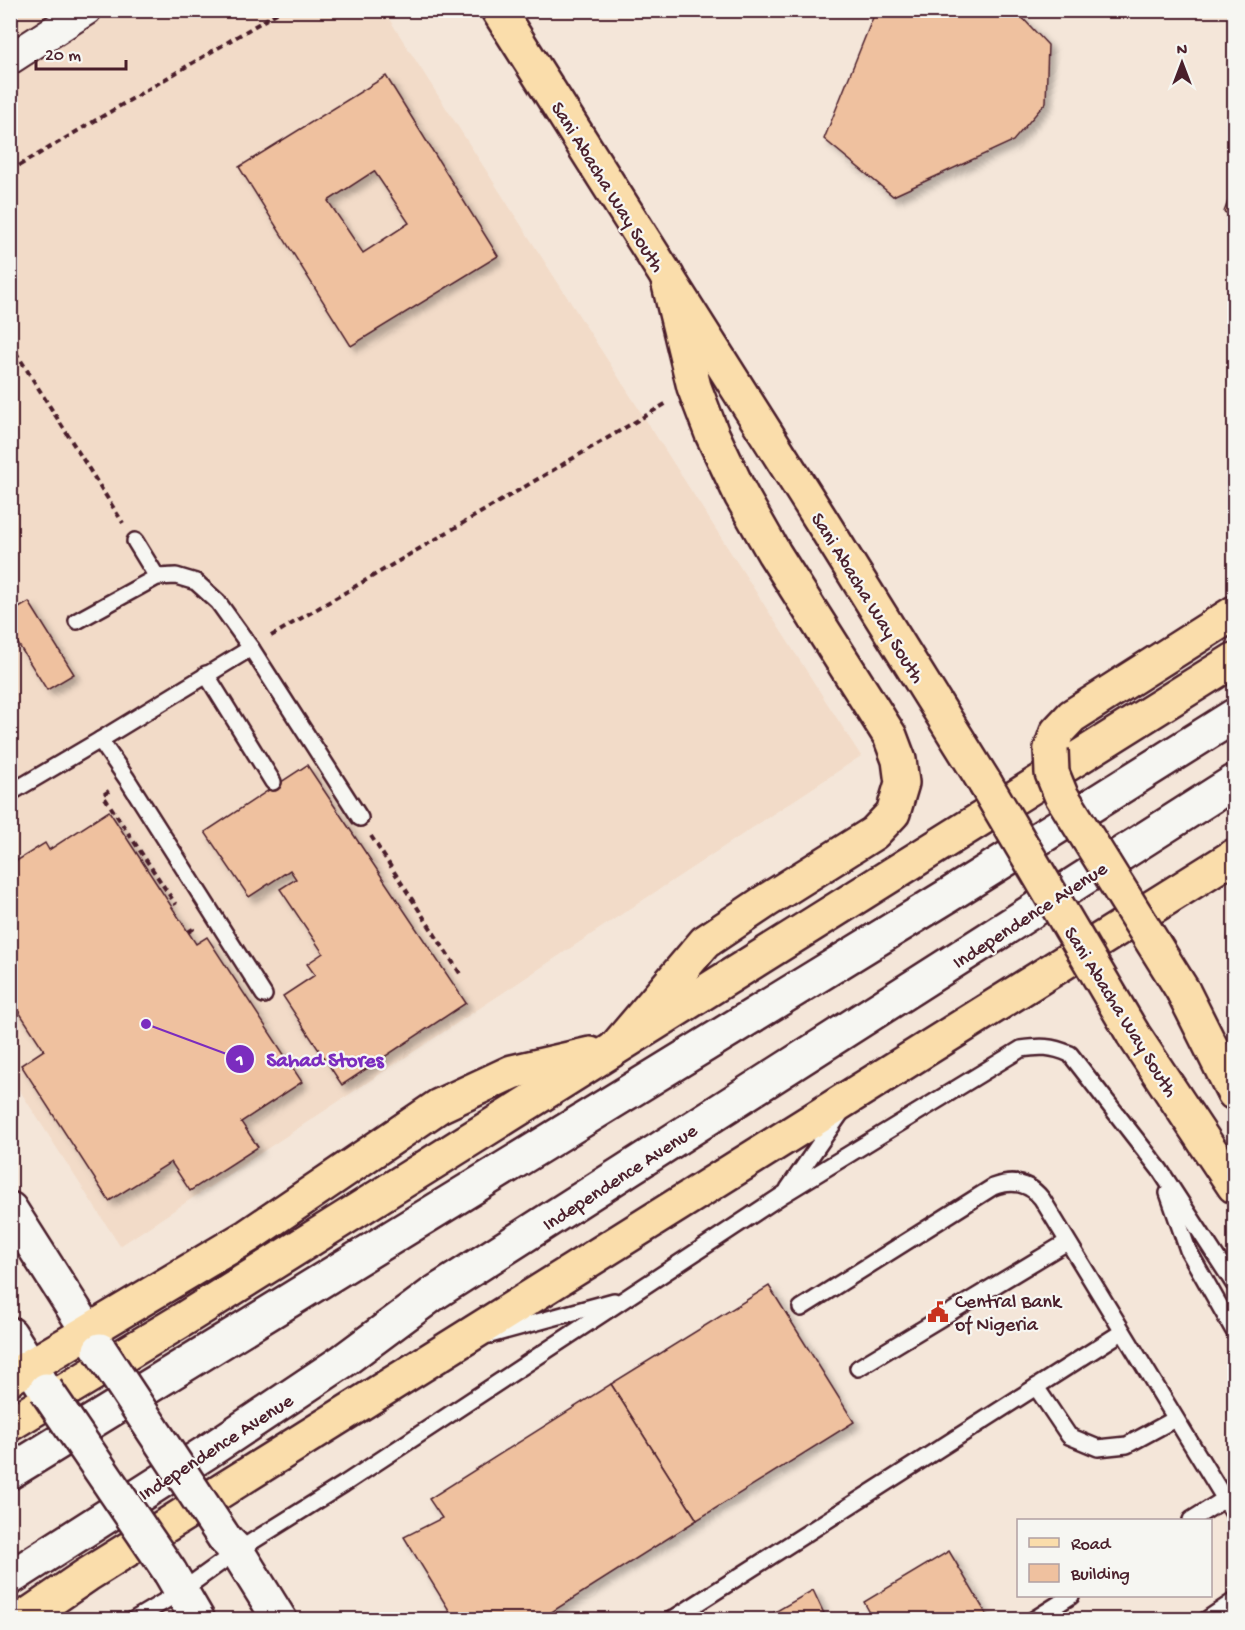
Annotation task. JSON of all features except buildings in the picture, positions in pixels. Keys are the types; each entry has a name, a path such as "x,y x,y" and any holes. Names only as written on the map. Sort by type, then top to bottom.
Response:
{"main road":[{"name":"Sani Abacha Way South","path":"498,10 985,783 1133,1034 1234,1186"},
{"path":"29,1378 93,1341 439,1106 512,1072 615,1048 705,942 874,833 893,813 902,783 899,760 890,736 774,553 741,495 712,434 694,387 667,276"},
{"path":"1234,613 1072,716 1057,732 1051,749 1052,773 1061,795 1183,991 1234,1093"},
{"path":"10,1424 179,1322 1234,660"},
{"path":"10,1472 928,908 1234,716"},
{"name":"Independence Avenue","path":"10,1578 207,1452 343,1361 433,1294 1234,782"},
{"name":"Independence Avenue","path":"21,1620 87,1575 1234,856"},
{"path":"10,1209 93,1341 280,1620"},
{"path":"10,1334 29,1378 175,1582 198,1620"}],"street":[{"path":"10,59 86,10"}],"lane":[{"path":"135,541 157,577"},
{"path":"77,621 157,577 177,576 196,582 218,602 251,648 360,818"},
{"path":"10,793 251,648"},
{"path":"206,674 273,782"},
{"path":"100,740 264,995"},
{"path":"133,1620 175,1582 231,1545 344,1484 784,1194 1021,1049 1037,1046 1055,1047 1070,1054 1160,1170 1234,1284"},
{"path":"784,1194 855,1093"},
{"path":"1160,1170 1188,1250 1234,1331"},
{"path":"801,1308 993,1187 1004,1183 1024,1185 1036,1191 1234,1514"},
{"path":"858,1368 1067,1242"},
{"path":"453,1346 629,1296"},
{"path":"670,1620 1122,1332"},
{"path":"1036,1387 1069,1436 1098,1448 1127,1445 1175,1419"},
{"path":"1194,1519 1225,1499"},
{"path":"1033,1620 1069,1597"},
{"path":"1206,1620 1234,1601"}],"path":[{"path":"10,171 282,10"},
{"path":"10,343 135,541"},
{"path":"251,648 694,387"},
{"path":"360,818 461,975"}],"shaded area":[{"path":"11,11 384,11 861,756 120,1246 11,1077"}],"place":[{"name":"Sahad Stores","path":"146,1024"},
{"name":"Central Bank of Nigeria","path":"938,1312"}]}
